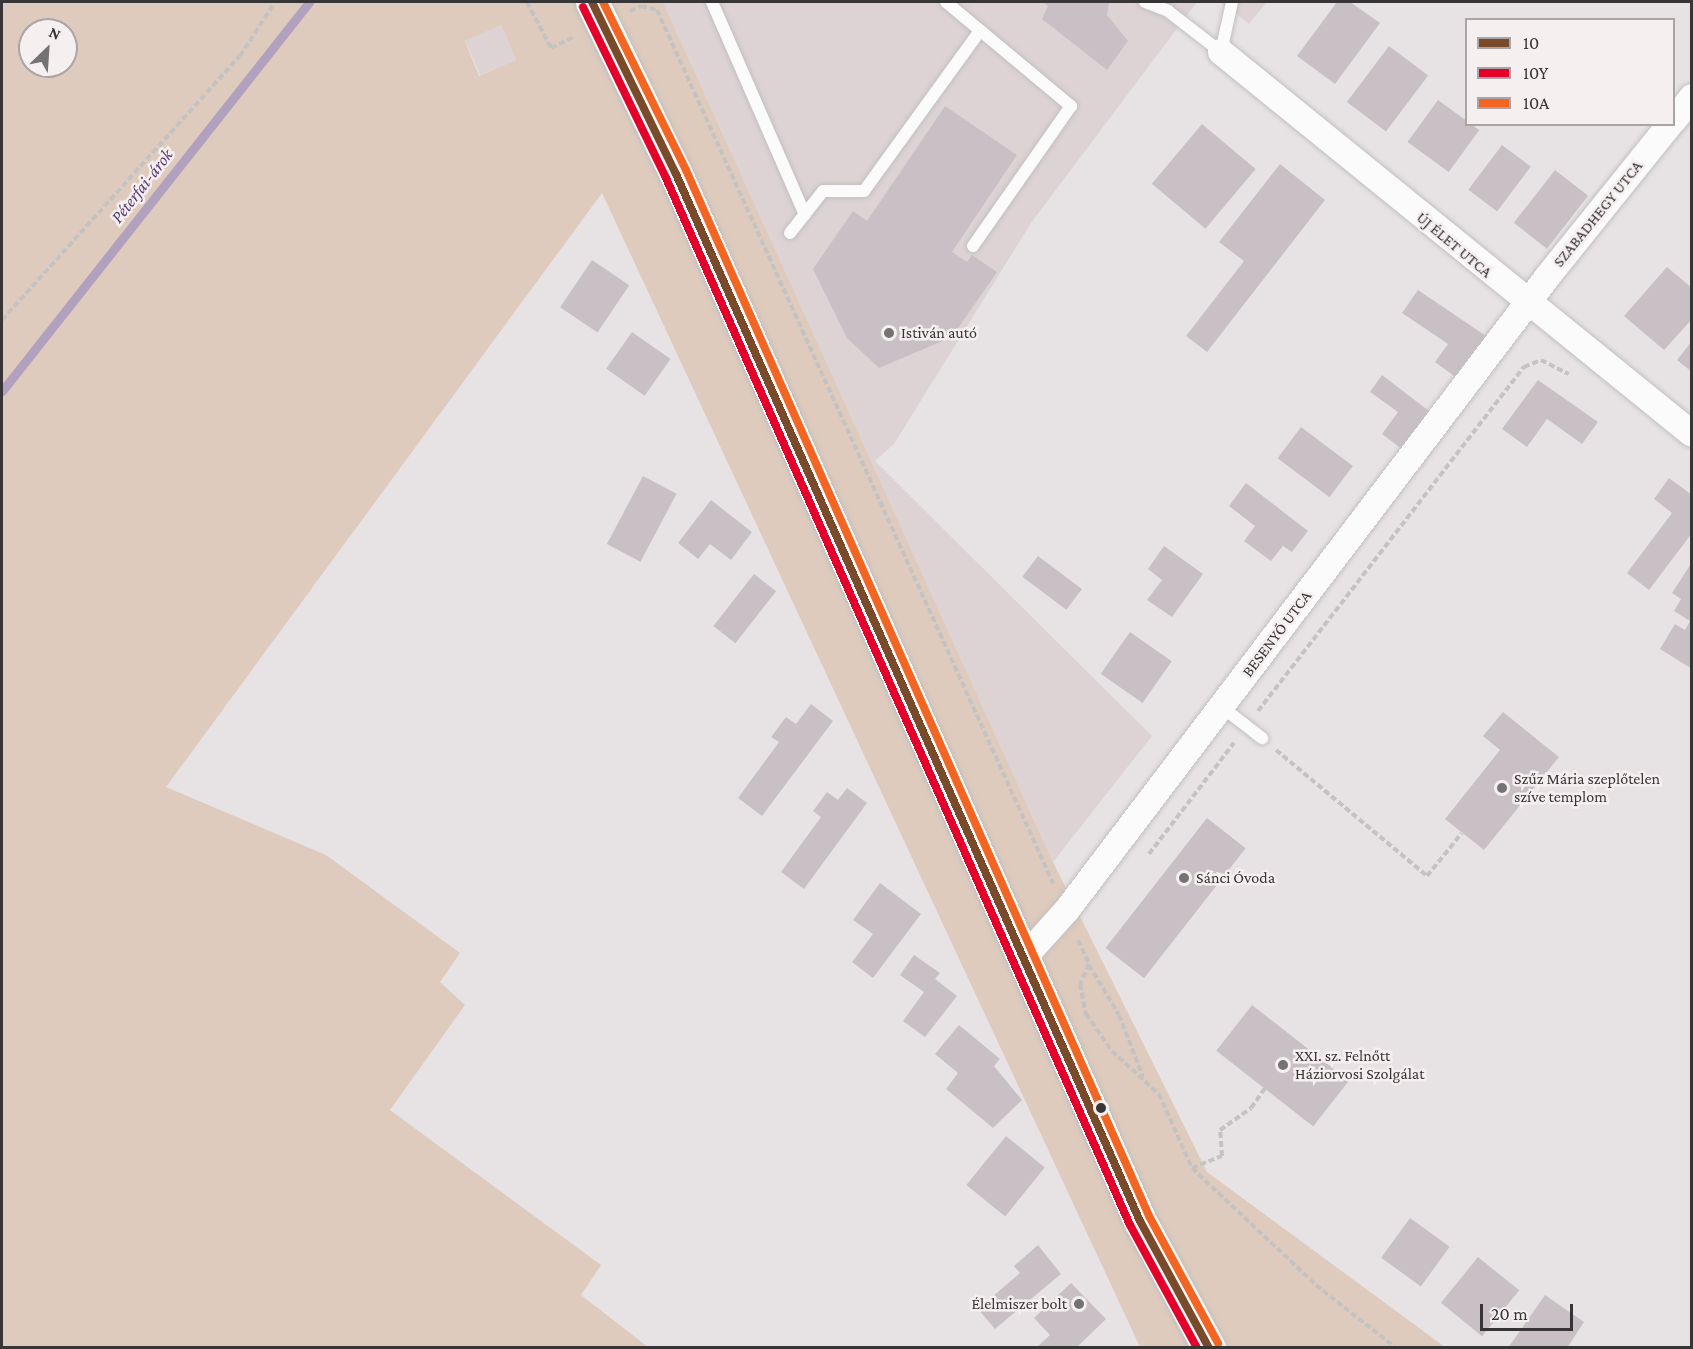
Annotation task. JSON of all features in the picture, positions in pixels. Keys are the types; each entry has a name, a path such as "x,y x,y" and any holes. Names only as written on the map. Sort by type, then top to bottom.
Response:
{"main road":[{"path":"598,13 676,174 1022,960 1140,1221 1209,1347"}],"street":[{"name":"ÚJ ÉLET UTCA","path":"1221,52 1527,304 1692,434"},
{"path":"1675,119 1692,98"},
{"name":"SZABADHEGY UTCA","path":"1527,304 1668,126"},
{"name":"BESENYŐ UTCA","path":"1022,960 1067,910 1527,304"}],"lane":[{"path":"712,2 805,215"},
{"path":"946,2 1071,106 973,246"},
{"path":"1145,2 1168,11 1221,52 1232,2"},
{"path":"790,233 823,191 864,191 980,31"},
{"path":"1222,707 1262,738"}],"path":[{"path":"2,320 240,56 275,2"},
{"path":"527,2 551,48 598,13 641,6 657,10 1041,860"},
{"path":"1143,861 1524,367 1541,360 1576,380"},
{"path":"1262,738 1427,876 1462,833"},
{"path":"1067,910 1089,964 1119,1016 1144,1080"},
{"path":"1078,940 1086,932"},
{"path":"1089,964 1080,984 1086,1014 1112,1051 1159,1094 1192,1168 1316,1285 1396,1347"},
{"path":"1192,1168 1222,1156 1220,1130 1251,1108 1265,1088"}],"shaded area":[{"path":"2,2 663,2 1053,862 1207,1172 1445,1347 1140,1347 602,193 166,787 326,855 460,953 440,982 465,1005 390,1110 601,1265 581,1295 648,1347 2,1348","holes":["501,25 516,60 479,76 465,41"]},
{"name":"Istiván autó","path":"663,2 1197,2 1031,223 894,444 875,461 1152,736 1053,862"},
{"path":"1221,2 1267,2 1249,24"},
{"path":"501,25 516,60 480,75 465,40"}],"building":[{"path":"1042,2 1109,2 1107,15 1128,41 1107,70 1042,19 1048,6"},
{"path":"1337,2 1350,2 1380,23 1335,84 1297,56"},
{"path":"1389,46 1428,75 1386,131 1347,102"},
{"path":"1438,100 1465,120 1465,126 1474,126 1479,130 1449,172 1407,142"},
{"path":"945,106 1017,155 952,252 967,262 972,255 997,272 952,337 879,368 847,338 813,269 853,211 867,221"},
{"path":"1202,124 1256,169 1205,229 1152,184"},
{"path":"1502,145 1531,167 1497,211 1468,190"},
{"path":"1280,164 1325,200 1207,352 1186,336 1244,261 1219,242"},
{"path":"1555,170 1588,196 1547,249 1514,223"},
{"path":"592,260 629,285 597,332 560,307"},
{"path":"1667,267 1692,288 1692,319 1664,350 1624,316"},
{"path":"1418,290 1486,336 1457,378 1435,362 1448,344 1402,313"},
{"path":"632,332 671,359 645,396 606,369"},
{"path":"1692,341 1692,372 1677,360"},
{"path":"1382,375 1429,411 1402,449 1382,434 1398,412 1370,392"},
{"path":"1538,380 1598,422 1582,444 1547,419 1527,447 1502,429"},
{"path":"1301,427 1353,466 1329,497 1278,458"},
{"path":"643,476 677,494 640,562 607,544"},
{"path":"1669,478 1692,495 1692,533 1649,590 1627,573 1672,513 1654,499"},
{"path":"1246,483 1308,531 1292,552 1283,546 1271,561 1244,541 1255,526 1229,506"},
{"path":"711,500 752,532 731,560 710,544 698,559 678,543"},
{"path":"1164,546 1203,574 1172,617 1147,600 1162,580 1148,569"},
{"path":"1038,556 1082,589 1066,610 1022,577"},
{"path":"1692,562 1692,669 1660,649 1675,624 1685,630 1690,621 1674,611 1681,599 1672,593"},
{"path":"754,574 776,591 735,643 713,626"},
{"path":"1130,632 1172,661 1143,703 1101,674"},
{"path":"811,704 833,721 762,816 738,798 779,742 771,737 786,717 796,724"},
{"name":"Szűz Mária szeplőtelen szíve templom","path":"1503,712 1559,757 1484,850 1445,819 1500,750 1483,736"},
{"path":"847,788 867,803 804,889 781,872 821,817 813,811 827,792 838,800"},
{"path":"1207,818 1246,848 1144,978 1105,948"},
{"path":"880,883 921,914 873,978 852,962 873,934 853,920"},
{"path":"914,955 940,973 935,979 957,996 925,1037 903,1021 924,992 900,975"},
{"name":"XXI. sz. Felnőtt Háziorvosi Szolgálat","path":"1252,1005 1349,1081 1313,1126 1216,1051"},
{"path":"959,1025 1000,1059 994,1066 1022,1100 993,1128 946,1089 958,1073 935,1054"},
{"path":"1006,1136 1045,1167 1005,1216 966,1185"},
{"path":"1410,1218 1450,1247 1421,1286 1381,1258"},
{"path":"1038,1245 1061,1274 995,1329 978,1309 1020,1273 1014,1266"},
{"path":"1478,1257 1519,1290 1482,1336 1441,1303"},
{"path":"1071,1283 1106,1319 1076,1348 1036,1348 1050,1335 1034,1318"},
{"path":"1545,1295 1584,1322 1567,1348 1508,1348"}],"waterway":[{"name":"Péterfai-árok","path":"2,391 309,2"}],"transit line":[{"name":"10","path":"592,2 676,174 1140,1221 1209,1348"},
{"name":"10A","path":"603,2 686,170 1149,1216 1218,1343"},
{"name":"10Y","path":"583,7 666,178 1130,1225 1197,1348"}],"place":[{"name":"Istiván autó","path":"889,333"},
{"name":"Szűz Mária szeplőtelen szíve templom","path":"1502,788"},
{"name":"Sánci Óvoda","path":"1184,878"},
{"name":"XXI. sz. Felnőtt Háziorvosi Szolgálat","path":"1283,1065"},
{"name":"Élelmiszer bolt","path":"1079,1304"}]}
